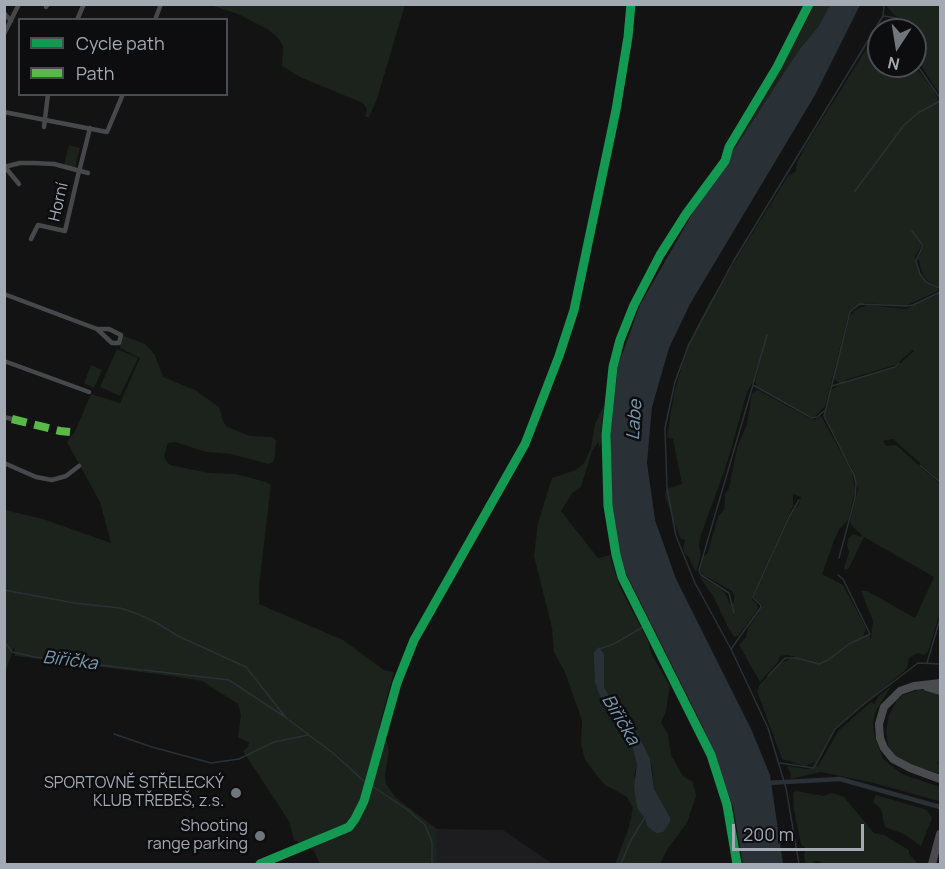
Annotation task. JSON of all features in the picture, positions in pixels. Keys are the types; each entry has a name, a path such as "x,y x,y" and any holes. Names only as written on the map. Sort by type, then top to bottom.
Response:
{"main road":[{"path":"940,683 905,688 889,701 880,715 880,738 887,753 909,768 940,779"},
{"path":"923,685 940,691"},
{"path":"932,864 940,834"}],"street":[{"path":"4,34 19,4"},
{"path":"78,18 84,4"},
{"path":"260,864 349,827 356,819 364,801 397,683 414,640 525,444 574,310 616,110 632,4"},
{"path":"4,13 11,21"},
{"path":"44,128 48,96"},
{"path":"4,112 107,132 122,96"},
{"name":"Horní","path":"32,239 38,225 65,231 90,128"},
{"path":"19,184 5,167 20,163 54,164 88,173"},
{"path":"4,294 97,329 108,329 121,335 119,343 112,343 97,329"},
{"path":"4,361 89,393"},
{"path":"4,417 12,419"},
{"path":"4,463 36,477 52,480 66,476 79,466"}],"shaded area":[{"path":"210,5 405,5 377,99 369,117 365,117 367,109 363,103 302,78 282,66 283,46 269,30 238,14"},
{"path":"811,5 830,5 818,27 799,50 728,160 733,142 786,53"},
{"path":"886,5 940,5 940,95 927,75 927,18 899,18"},
{"path":"867,48 867,78 924,78 940,103 940,287 928,281 923,275 918,258 924,245 918,237 922,245 915,257 919,271 928,283 938,288 938,291 905,306 865,303 853,310 848,316 825,406 814,418 757,387 755,382 766,339 753,382 747,392 728,460 701,535 699,545 701,555 696,572 685,554 683,548 685,540 680,538 665,496 666,489 682,484 673,439 667,437 674,393 688,345 709,303 788,176 796,171 797,162"},
{"path":"69,145 80,148 75,168 64,165"},
{"path":"940,292 940,481 893,439 883,441 886,446 896,445 940,484 940,613 928,652 924,655 918,653 909,658 907,668 903,672 835,728 815,766 818,766 839,730 871,702 874,704 879,696 891,686 876,711 873,722 874,733 883,759 902,774 940,787 939,801 870,782 821,772 790,779 791,774 787,766 807,769 814,767 812,766 815,762 805,766 782,759 757,691 760,684 780,663 796,657 780,656 778,662 760,682 739,645 746,637 748,628 763,605 754,598 754,595 801,497 793,494 793,506 752,596 758,609 738,636 734,637 713,596 699,576 725,593 730,604 734,603 732,591 703,575 700,569 703,557 708,552 718,516 724,510 725,494 729,488 737,448 747,424 752,393 758,390 811,419 814,420 821,416 852,472 855,491 848,520 840,528 835,538 822,574 843,585 866,628 863,638 869,635 871,639 873,621 861,591 867,591 915,618 934,577 864,537 849,568 846,570 844,568 849,552 848,539 853,534 861,537 862,535 850,522 858,489 852,468 824,414 831,390 841,384 834,379 834,375 850,316 855,310 867,305 906,309","holes":["914,351 896,367 845,382 845,380 895,365"]},
{"path":"121,335 145,344 150,349 155,355 163,377 195,390 219,407 227,427 250,436 272,437 276,440 275,456 273,462 269,464 231,454 206,452 175,442 168,443 164,456 170,465 209,473 236,474 271,485 259,586 259,604 343,640 384,670 394,672 379,728 389,750 386,784 396,798 437,829 437,864 320,864 314,851 294,840 289,821 243,751 249,743 238,737 241,715 238,704 202,681 15,656 14,647 5,673 5,510 43,519 111,543 100,502 67,442 76,429 91,394 120,403 140,358 120,348"},
{"path":"117,349 138,358 120,396 100,387"},
{"path":"91,365 102,370 94,388 84,383"},
{"path":"604,405 600,449 598,442 592,451 581,487 572,493 561,511 598,558 610,555 619,585 648,641 652,655 670,686 666,711 661,723 668,734 671,755 683,776 693,782 696,796 687,823 668,848 660,864 615,864 629,827 633,808 627,797 604,784 585,760 581,744 582,721 565,672 554,652 552,628 534,556 538,523 552,478 576,470 584,463 591,448 595,424","holes":["602,650 604,687 618,710 636,730 652,766 654,789 670,817 647,826 634,776 637,764 630,739 614,714 603,704"]},
{"path":"920,689 940,695 940,760 936,765 940,762 940,774 906,763 894,756 888,745 886,731 889,715 897,700 903,695"},
{"path":"796,791 824,796 832,793 844,797 874,833 884,835 909,850 909,854 918,864 826,864 816,861 812,864 805,864 806,849 801,844 794,810 793,793"},
{"path":"876,795 927,810 932,818 921,846 904,834 885,827 881,809 873,802"},
{"path":"437,829 503,830 553,864 437,864"}],"water":[{"name":"Labe","path":"830,5 860,5 815,95 690,304 669,348 652,407 647,463 655,520 676,579 752,731 770,775 783,864 743,864 733,806 703,727 626,573 613,531 609,450 618,366 640,305 694,211 799,50 818,27"},
{"path":"599,647 604,654 604,687 618,710 636,730 650,759 654,789 670,817 670,822 663,832 657,833 647,826 645,818 637,808 634,787 637,764 630,739 615,714 603,704 595,682 594,652"}],"waterway":[{"path":"799,864 786,788 768,728 731,649 695,583 676,536 667,488 665,428 675,382 689,344 733,262 883,16 884,4"},
{"path":"883,16 897,18"},
{"path":"926,78 940,98"},
{"path":"855,191 904,125 918,113 940,101"},
{"path":"912,231 923,245 916,261 920,274 926,282 940,288"},
{"path":"839,558 855,498 856,484 854,475 824,416 850,312 859,304 913,305 940,292"},
{"path":"753,384 767,335"},
{"path":"832,386 895,367 899,363"},
{"path":"734,613 729,593 701,575 699,570 753,385 812,418 824,411"},
{"path":"920,465 940,482"},
{"path":"731,649 761,607 753,596 799,500"},
{"path":"768,676 785,658 796,658 819,664 849,644 870,634 843,579 838,575"},
{"path":"4,590 74,603 120,608 138,614 178,636 246,667 287,719"},
{"path":"927,663 940,619"},
{"name":"Biřička","path":"599,649 614,644 653,621"},
{"name":"Biřička","path":"4,641 12,652 35,657 142,670"},
{"path":"780,763 814,768 835,729 864,704 918,663 940,664"},
{"name":"Biřička","path":"144,670 229,680 285,717"},
{"name":"Biřička","path":"289,720 334,754 364,781"},
{"path":"114,734 211,763 239,759 274,742 308,735"},
{"path":"767,783 840,779 940,807"},
{"name":"Biřička","path":"372,786 408,810 425,825 432,842 432,864"},
{"name":"Biřička","path":"621,864 631,840 645,817"}],"marked path":[{"path":"12,419 70,432"}],"cycle path":[{"path":"260,864 349,827 355,819 364,801 397,683 414,640 525,444 574,310 616,110 631,4"},
{"path":"737,864 727,805 711,755 622,577 608,506 606,435 613,367 620,340 634,305 660,255 686,214 725,161 729,147 777,67 809,4"}],"place":[{"name":"SPORTOVNĚ STŘELECKÝ KLUB TŘEBEŠ, z.s.","path":"236,793"},
{"name":"Shooting range parking","path":"260,836"}]}
